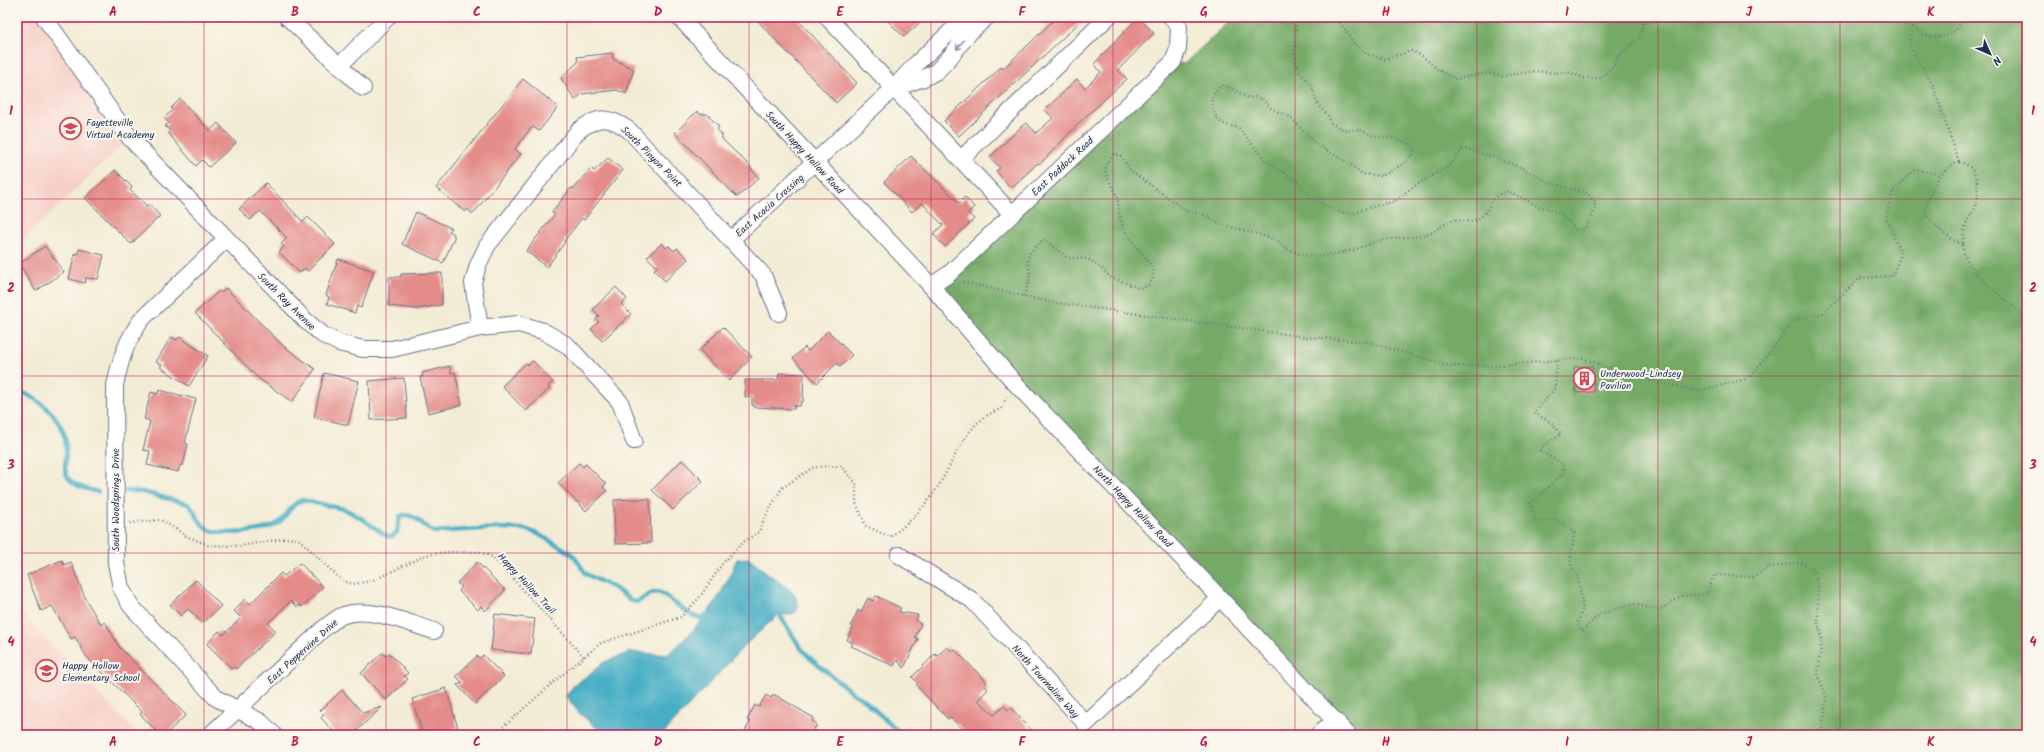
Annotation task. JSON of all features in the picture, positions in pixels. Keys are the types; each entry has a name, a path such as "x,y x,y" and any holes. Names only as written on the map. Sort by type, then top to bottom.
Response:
{"street":[{"name":"South Ray Avenue","path":"44,17 130,138 226,239 306,321 323,336 339,343 363,350 392,349 480,328 519,324 542,331 566,345 620,402 634,441"},
{"path":"287,17 363,88"},
{"path":"339,66 388,17"},
{"name":"South Happy Hollow Road","path":"679,17 931,286"},
{"path":"828,17 1012,214"},
{"name":"East Acacia Crossing","path":"732,239 815,163 966,17"},
{"name":"East Acacia Crossing","path":"894,88 924,78 937,71 970,32 987,17"},
{"path":"960,159 1108,17"},
{"name":"East Paddock Road","path":"931,286 949,274 1173,62 1178,49 1179,27 1171,17"},
{"name":"South Pinyon Point","path":"480,328 473,283 481,259 488,246 578,131 590,122 604,118 618,122 630,131 732,239 763,275 779,313"},
{"name":"South Woodsprings Drive","path":"226,239 142,319 131,334 121,356 115,385 116,563 121,588 131,606 216,698 261,722 274,735"},
{"name":"North Happy Hollow Road","path":"931,286 1014,382 1220,598 1324,711 1343,729"},
{"name":"North Tourmaline Way","path":"899,555 972,600 1086,724 1220,598"},
{"name":"East Peppervine Drive","path":"210,735 323,629 342,615 361,611 399,620 434,631"},
{"path":"1318,735 1324,729 1343,729"}],"path":[{"path":"1024,296 1030,278 1028,261 1030,254 1034,246 1043,239 1068,258 1090,260 1115,280 1138,288 1147,286 1152,281 1154,270 1147,257 1125,231 1119,218 1116,196 1104,169 1107,161 1114,154 1120,155 1130,171 1186,211 1205,215 1220,224 1275,240 1285,248 1302,255 1324,256 1353,250 1381,240 1420,236 1433,232 1448,222 1456,220 1470,222 1485,213 1489,203 1501,192 1508,191 1540,207 1547,208 1561,214 1576,230 1584,229 1588,224 1594,215 1595,202 1587,193 1550,183 1524,169 1494,157 1467,149 1462,150 1450,166 1414,186 1395,201 1349,214 1340,212 1311,198 1299,183 1265,160 1238,127 1226,126 1220,123 1213,111 1211,98 1220,86 1224,85 1230,87 1249,98 1255,97 1262,99 1272,109 1290,117 1316,144 1350,164 1362,174 1381,176 1391,171 1412,156 1415,149 1411,144 1391,138 1374,136 1361,130 1344,130 1331,123 1328,115 1318,105 1311,85 1300,73 1297,65 1294,54 1296,17"},
{"path":"1334,17 1348,33 1353,43 1366,54 1385,59 1411,51 1421,55 1437,69 1455,79 1482,74 1502,76 1537,71 1559,73 1568,72 1591,80 1605,76 1614,66 1618,56 1636,41 1642,31 1644,17"},
{"path":"1906,17 1912,26 1924,36 1930,37 1945,35 1952,32 1965,17"},
{"path":"1912,26 1909,45 1932,84 1959,162"},
{"path":"1963,245 1950,238 1932,223 1926,211 1931,192 1940,175 1949,166 1959,162 1964,162 1974,172 1978,188 1977,203 1967,222 1962,252 1983,282 2027,317"},
{"path":"949,274 959,281 1050,302 1298,336 1369,342 1449,366 1493,366 1582,358 1636,378 1698,391 1750,378 1792,321 1823,313 1860,278 1892,276 1901,254 1886,218 1893,190 1916,169 1940,175"},
{"path":"1556,361 1556,388 1534,413 1552,423 1561,434 1538,450 1563,464 1563,474 1531,503 1535,522 1557,519 1574,533 1570,563 1578,578 1583,609 1577,624 1582,630 1600,614 1633,604 1659,610 1682,596 1707,594 1714,575 1754,577 1769,567 1800,562 1812,569 1818,583 1818,625 1822,636 1818,675 1827,698 1821,735"},
{"path":"494,735 601,642 682,617 723,562 743,542 759,532 765,517 782,488 814,467 841,466 856,483 856,503 866,526 890,537 913,520 934,492 967,435 988,414 1001,409 1014,382"},
{"name":"Happy Hollow Trail","path":"115,524 160,520 171,524 186,536 208,545 240,546 295,538 304,543 338,577 353,584 372,581 426,555 447,552 480,552 492,557 510,575 584,656"}],"shaded area":[{"name":"Fayetteville Virtual Academy","path":"17,17 44,17 130,138 17,245"},
{"name":"Happy Hollow Elementary School","path":"17,608 138,735 17,735"}],"green space":[{"path":"1234,17 2027,17 2027,735 1348,735 931,286 1173,62 1184,64"}],"water":[{"path":"748,558 794,593 799,605 796,612 788,615 779,614 744,646 662,735 605,735 578,712 566,696 575,684 604,662 630,652 667,655 691,632 707,613 727,582 737,559"}],"building":[{"path":"754,17 795,17 857,83 836,103"},
{"path":"884,17 926,17 904,37"},
{"path":"1057,17 1085,17 959,136 944,121 1001,67 1003,69"},
{"path":"1138,17 1154,33 1118,70 1127,79 1084,118 1040,164 1038,163 1011,188 996,171 1000,168 990,157 1023,125 1027,123 1036,133 1053,118 1045,110 1077,79 1085,88 1101,72 1094,64"},
{"path":"612,53 613,59 634,69 626,94 617,90 582,94 575,100 561,78 578,62 577,57"},
{"path":"523,79 558,107 539,131 533,127 530,129 515,149 521,154 473,214 467,209 465,212 436,188"},
{"path":"180,99 210,131 218,123 236,143 209,167 202,160 196,166 168,133 170,131 165,126 169,123 164,118 173,110 171,108"},
{"path":"697,111 699,114 707,114 719,127 717,129 722,135 722,139 751,167 759,178 737,197 675,133"},
{"path":"911,156 959,203 965,197 974,207 968,213 974,219 945,247 933,234 943,225 922,203 912,212 884,182"},
{"path":"608,158 623,170 584,220 582,218 564,241 565,242 547,267 526,251 555,214 552,212 571,188 573,189 591,168 594,171"},
{"path":"115,170 132,187 130,190 147,206 149,204 160,216 131,244 85,198"},
{"path":"266,183 303,222 308,217 335,244 308,271 305,268 300,273 279,252 284,247 281,244 287,238 260,211 250,220 239,209"},
{"path":"416,212 451,228 449,231 454,234 454,238 443,263 402,244"},
{"path":"662,243 666,248 669,246 674,251 677,248 688,259 665,281 654,270 657,267 647,257"},
{"path":"45,246 64,272 36,291 19,264"},
{"path":"79,249 104,255 98,279 86,278 85,283 69,279 75,253 78,254"},
{"path":"338,259 374,271 361,308 357,306 355,313 327,304 329,297 326,295"},
{"path":"442,273 442,305 416,309 389,306 389,277 401,277 401,274"},
{"path":"616,287 627,299 621,304 631,314 602,341 591,329 599,322 596,319 599,316 593,309"},
{"path":"226,288 282,345 315,369 292,402 258,378 195,313 219,291 221,293"},
{"path":"723,327 752,357 729,381 700,350"},
{"path":"828,331 852,355 840,367 837,363 817,383 793,358 805,347 808,351"},
{"path":"171,337 177,340 179,337 208,356 189,386 160,367 162,365 156,362"},
{"path":"533,361 553,382 548,386 550,388 526,411 502,386 526,363 528,365"},
{"path":"450,366 451,373 455,372 462,405 428,413 420,377 423,377 422,373"},
{"name":"Underwood-Lindsey Pavilion","path":"1592,366 1594,392 1576,393 1574,367"},
{"path":"324,373 359,381 348,425 314,417"},
{"path":"779,373 804,374 803,402 801,402 800,406 794,406 794,409 754,407 754,405 752,405 752,397 745,397 745,380 778,380"},
{"path":"404,378 407,418 371,420 369,381"},
{"path":"159,390 196,399 185,443 188,444 183,465 180,465 178,472 147,465 150,451 143,450 150,421 144,419 151,392 158,394"},
{"path":"682,460 703,481 673,510 652,490"},
{"path":"579,463 583,467 586,464 606,484 603,487 607,491 586,511 558,483"},
{"path":"650,499 651,543 615,544 614,500"},
{"path":"62,560 64,565 71,562 85,598 101,625 105,622 120,648 186,715 165,735 160,735 140,714 142,712 86,656 75,637 71,639 52,606 41,611 27,575"},
{"path":"477,562 505,590 485,611 481,606 478,610 459,591 462,587 457,583"},
{"path":"300,563 323,587 302,607 300,605 297,607 291,601 268,623 276,631 236,669 234,667 232,669 207,644 219,631 223,635 241,618 234,611 245,599 250,604 281,573 284,576"},
{"path":"196,580 221,606 203,623 188,609 181,616 170,605"},
{"path":"876,596 901,608 899,612 918,615 916,621 921,624 915,637 918,639 904,668 897,660 894,666 851,646 853,643 847,640 858,610 861,612 868,598 873,601"},
{"path":"495,614 535,619 531,654 491,650"},
{"path":"947,647 952,651 954,649 987,682 984,685 988,689 978,700 994,715 1004,706 1008,710 1010,707 1036,735 969,735 950,717 948,719 916,685 918,683 912,677 935,654 937,656"},
{"path":"382,653 386,656 389,653 408,673 404,676 408,679 386,700 361,673"},
{"path":"483,655 504,676 475,704 457,685 463,683 456,676 477,656 480,658"},
{"path":"446,688 458,728 433,735 423,735 412,699"},
{"path":"342,690 363,713 382,707 352,735 337,735 321,718 324,715 320,711"},
{"path":"766,695 771,698 775,695 814,718 812,721 817,724 811,735 743,735 750,722 747,720 755,705 759,707"}],"waterway":[{"path":"17,390 27,394 44,406 58,421 65,440 65,470 70,480 80,487 98,492"},
{"path":"126,491 143,492 188,504 206,528 212,531 231,533 254,531 272,526 278,523 295,504 302,500 344,509 361,518 388,537 393,536 397,532 400,516 405,515 418,520 434,532 498,528 525,529 536,533 566,550 574,556 586,574 616,589 631,601 637,602 654,592 661,593 691,615 701,618 706,615"},
{"path":"776,609 800,647 811,659 854,694 863,699 902,735"}],"place":[{"name":"Fayetteville Virtual Academy","path":"70,128"},
{"name":"Underwood-Lindsey Pavilion","path":"1584,379"},
{"name":"Happy Hollow Elementary School","path":"47,671"}]}
